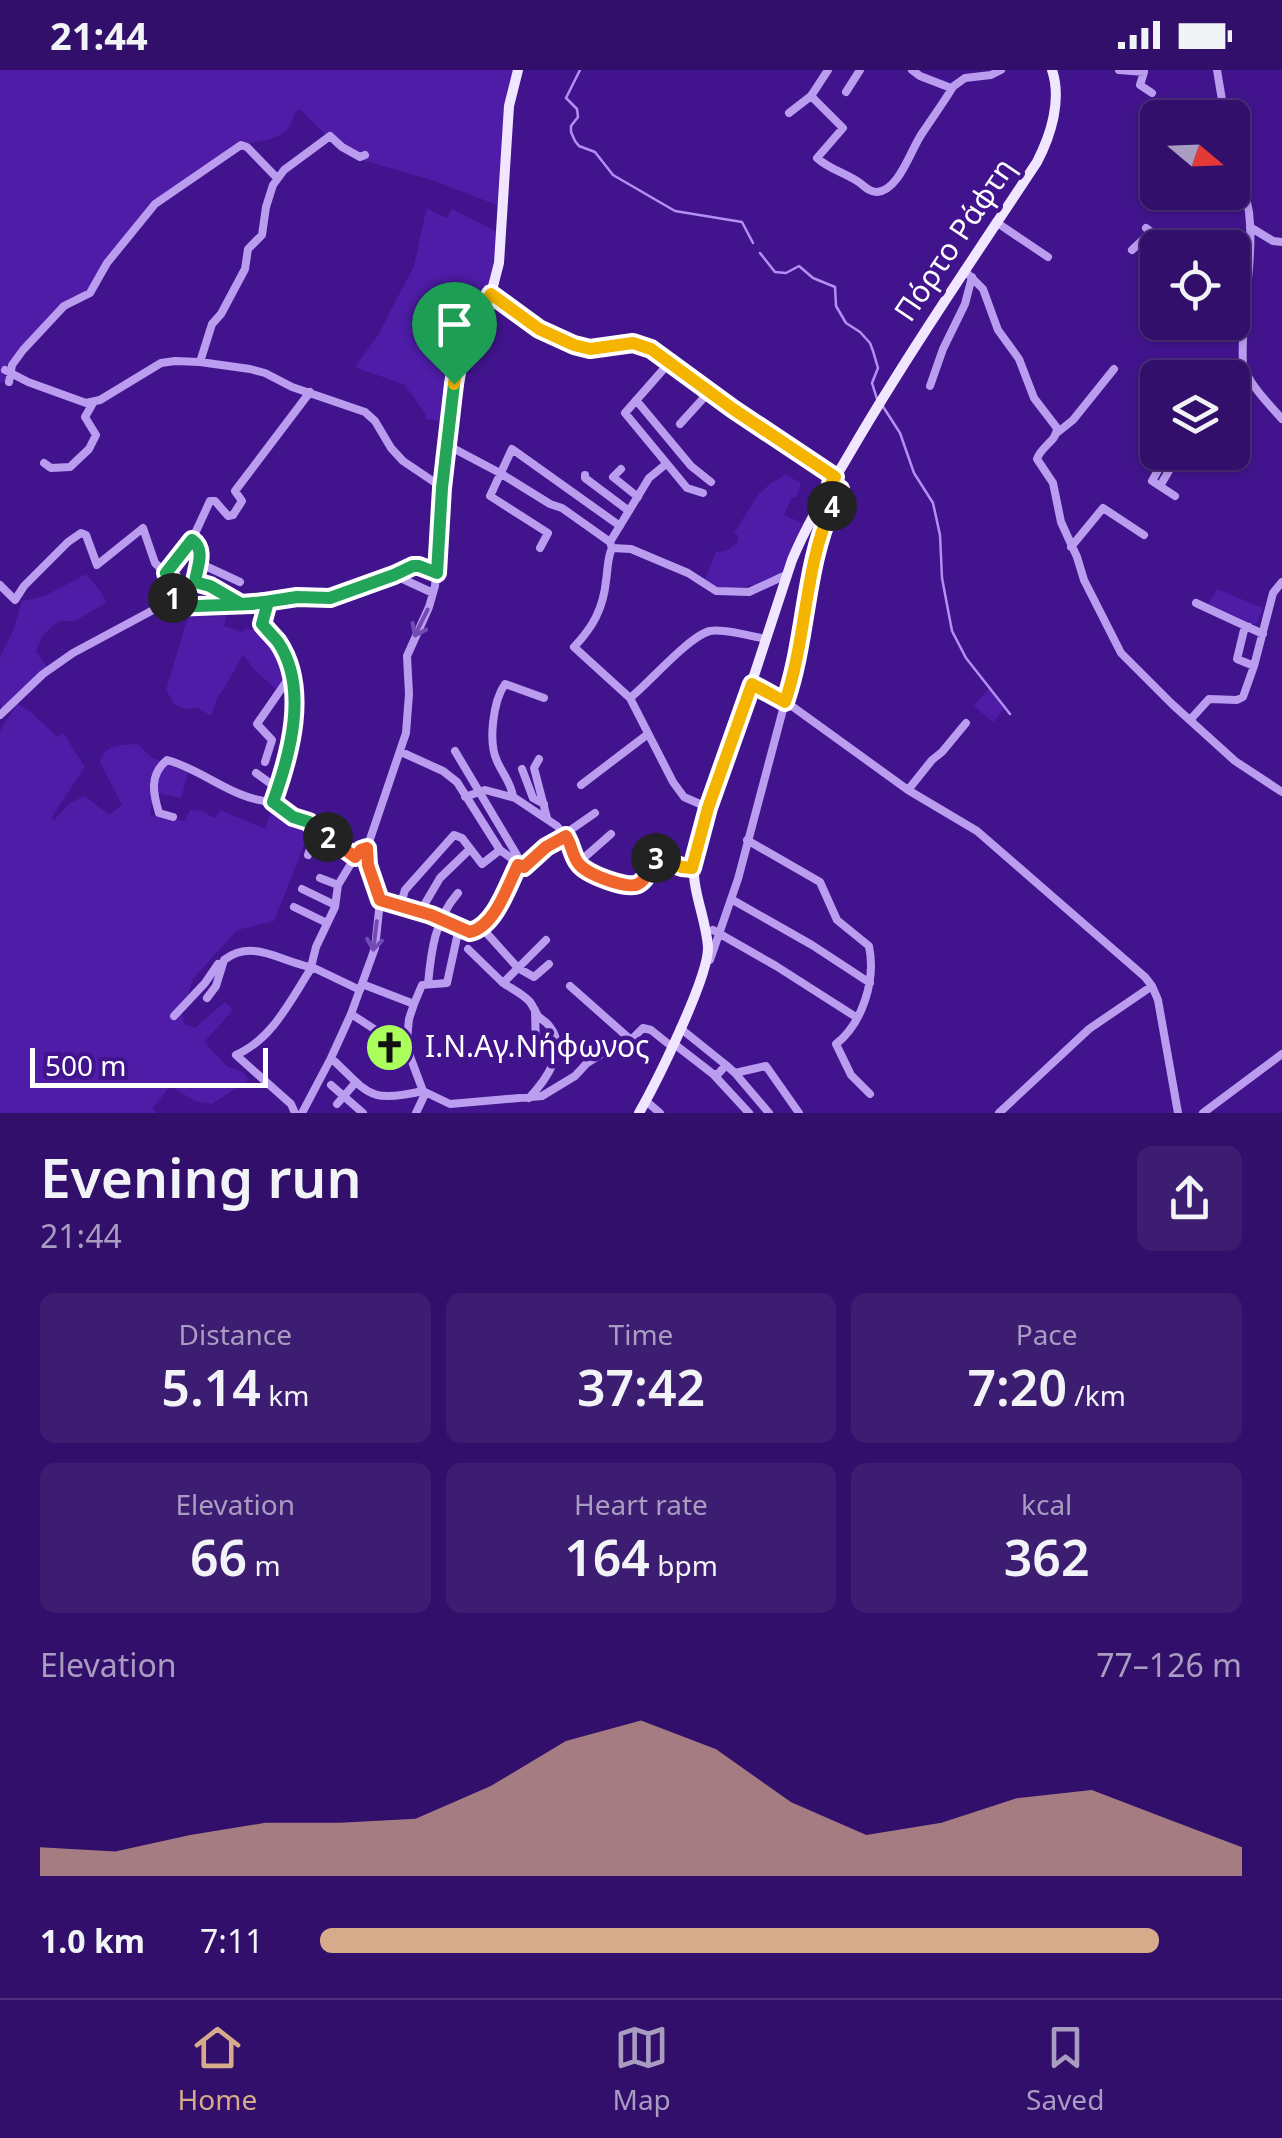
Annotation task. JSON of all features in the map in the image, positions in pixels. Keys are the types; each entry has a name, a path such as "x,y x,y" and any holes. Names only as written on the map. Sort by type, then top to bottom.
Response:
{"main road":[{"path":"518,70 509,106 499,262 491,294 539,329 574,345 590,349 633,343 651,349 836,479"},
{"name":"Πόρτο Ράφτη","path":"639,1113 680,1028 711,945 692,868 708,808 752,684 776,586 786,575 804,524 1037,162 1057,98 1052,70"}],"street":[{"path":"789,113 810,96 828,70"},
{"path":"846,92 860,70"},
{"path":"912,70 953,87"},
{"path":"810,96 843,128 817,158 876,192 887,188 896,178 953,87 965,78 1002,70"},
{"path":"1120,70 1144,72 1140,85 1152,93"},
{"path":"1217,70 1222,100"},
{"path":"200,362 212,324 246,269 248,249 262,235 270,192 277,178 330,136 354,155 365,155"},
{"path":"93,403 6,377 23,350 60,310 94,289 108,264 161,198 241,146 247,147 277,178"},
{"path":"1248,210 1250,230"},
{"path":"996,222 1048,256"},
{"path":"1250,226 1282,242"},
{"path":"1132,250 1140,240"},
{"path":"930,386 942,349 966,304 968,274"},
{"path":"968,274 984,290 998,330 1019,359 1034,398 1058,432"},
{"path":"367,848 355,857 338,886 312,967 274,1026 249,1049 236,1055 299,1113 331,1058 375,948 380,900 368,865 367,848 401,752 408,712 408,656 437,573 442,488 458,351 465,332 491,294"},
{"path":"1242,340 1245,372 1282,420"},
{"path":"44,463 51,468 70,468 89,448 96,435 85,416 93,403 162,364 200,362 265,373 292,387 369,414 402,461 442,488"},
{"path":"670,363 625,412 689,490 703,493"},
{"path":"1114,369 1037,458 1053,483 1056,508 1084,580 1115,645 1235,762 1282,792"},
{"path":"166,573 192,540 210,501 215,501 228,516 233,515 242,501 235,490 310,392"},
{"path":"680,424 709,392"},
{"path":"636,400 681,455 711,482"},
{"path":"447,445 562,508 611,545 631,549 688,573 716,591 749,592 776,586"},
{"path":"540,548 548,533 491,498 512,449 620,526"},
{"path":"666,464 649,478 620,526 606,566 602,603 590,631 574,648 630,698 668,774 684,796 708,808"},
{"path":"621,469 613,478 631,505"},
{"path":"1158,470 1152,481 1175,496"},
{"path":"1160,486 1169,470"},
{"path":"711,945 731,900 797,664 820,536 836,479"},
{"path":"590,482 631,505"},
{"path":"1071,547 1103,508 1144,534"},
{"path":"0,585 15,600 20,590 81,533 86,534 96,566 143,528 155,563 174,582 171,607"},
{"path":"192,540 200,554 195,582 241,604"},
{"path":"199,563 240,582"},
{"path":"0,714 43,674 84,646 155,610 297,597 330,598 413,566 437,573"},
{"path":"394,575 433,593"},
{"path":"1190,720 1209,698 1241,699 1273,593 1282,582"},
{"path":"268,602 262,624 277,641 291,675 296,706 286,768 273,802"},
{"path":"1196,603 1263,634"},
{"path":"1249,627 1244,630 1236,659 1254,666"},
{"path":"630,698 704,633 718,630 765,640"},
{"path":"265,762 272,740 257,724 291,675"},
{"path":"513,798 494,752 497,699 504,684 544,698"},
{"path":"752,684 785,702 908,790 977,830 1145,976 1158,1000 1178,1113"},
{"path":"908,790 966,724"},
{"path":"580,786 648,734"},
{"path":"455,750 521,866"},
{"path":"401,752 456,782 500,850 521,866"},
{"path":"539,759 534,768 548,818"},
{"path":"173,818 159,813 152,792 160,767 167,760 192,768 254,800 273,802 293,817 309,822 355,857"},
{"path":"522,769 533,798 544,804"},
{"path":"256,773 278,789"},
{"path":"465,797 484,790 513,798 548,818 566,836 586,871 629,886 643,880 654,858 692,868"},
{"path":"380,900 470,932 482,928 521,866 595,813"},
{"path":"308,855 315,830"},
{"path":"578,863 611,834"},
{"path":"400,906 405,890 454,835 459,835 482,864 500,850"},
{"path":"747,840 820,882 837,920 870,946 872,970 866,999 844,1038 836,1044 851,1076 870,1094"},
{"path":"420,912 440,878 470,849"},
{"path":"320,878 338,886"},
{"path":"302,890 335,904"},
{"path":"428,984 433,941 445,910 458,893"},
{"path":"731,900 870,983"},
{"path":"294,907 327,923"},
{"path":"459,928 447,983 420,986 409,1019 406,1049 424,1092 449,1109 542,1096 646,1028 713,1074 749,1113"},
{"path":"482,928 518,968 534,976 549,964"},
{"path":"716,932 856,1016"},
{"path":"503,983 546,940"},
{"path":"468,949 503,983 528,1000 552,1030 556,1055 541,1086 529,1098"},
{"path":"174,1016 218,964 237,952 256,950 414,1004"},
{"path":"206,998 216,986 222,963"},
{"path":"570,986 631,1040"},
{"path":"999,1113 1089,1030 1152,986"},
{"path":"535,1010 536,1049 556,1055"},
{"path":"351,1014 406,1049"},
{"path":"680,1028 760,1096"},
{"path":"1203,1113 1282,1054"},
{"path":"331,1058 368,1093 400,1096 424,1092"},
{"path":"713,1074 718,1074 726,1064"},
{"path":"737,1073 766,1066 799,1113"},
{"path":"737,1073 769,1113"},
{"path":"340,1100 356,1082"},
{"path":"331,1086 340,1100 363,1113"},
{"path":"416,1113 424,1092"},
{"path":"646,1100 660,1113"}],"shaded area":[{"path":"0,70 514,70 499,206 342,151 300,109 278,136 232,148 155,202 93,288 63,306 7,367 6,382 0,382"},
{"path":"428,209 447,218 452,209 498,232 489,291 462,333 448,422 426,419 405,385 355,367 378,335 414,266"},
{"path":"785,475 801,483 784,515 802,523 785,574 748,585 746,591 717,590 704,581 716,552 726,551 738,542 734,533 759,494"},
{"path":"86,574 106,603 75,621 52,626 36,651 49,670 2,712 0,657 22,601 45,596"},
{"path":"1217,589 1263,608 1256,625 1208,604"},
{"path":"212,606 209,617 226,615 224,626 243,632 245,628 261,627 276,642 290,674 278,691 243,655 218,695 211,716 198,708 175,705 166,690 192,608"},
{"path":"990,687 1004,709 993,722 974,706"},
{"path":"17,704 57,737 63,733 85,767 51,818 54,820 70,803 85,796 109,815 122,805 100,762 110,749 138,744 152,758 189,770 181,798 154,792 150,815 185,821 190,810 215,818 220,810 265,829 274,804 311,828 274,921 237,930 193,979 182,1014 184,1024 195,1028 225,1002 233,1010 204,1042 228,1067 243,1072 249,1080 212,1104 195,1101 170,1086 153,1108 155,1113 0,1113 0,731"}],"waterway":[{"path":"580,70 566,98 577,109 571,132 579,146 595,152 613,175 675,211 742,222 753,243"},
{"path":"760,253 775,272 786,273 799,266 813,278 835,287 836,306 846,323 870,343 878,368 872,383 877,399"},
{"path":"882,405 900,433 914,473 933,503 952,631 966,658 1010,714"}],"place":[{"name":"Ι.Ν.Αγ.Νήφωνος","path":"390,1047"}],"route":[{"path":"454,384 437,573 413,566 330,598 297,597 252,604 171,607 174,582 166,573 192,540 197,544 200,560 195,582 241,604 252,604 268,602 261,622 282,648 296,706 286,768 273,802 293,817 309,822 355,857 367,848 368,865 380,900 473,932 482,928 518,865 524,867 546,847 566,836 577,862 586,871 629,886 643,880 654,858 692,868 708,808 752,684 785,702 797,664 820,536 840,489 831,484 835,477 651,349 633,343 590,349 574,345 539,329 491,294 465,332 454,384"}]}
